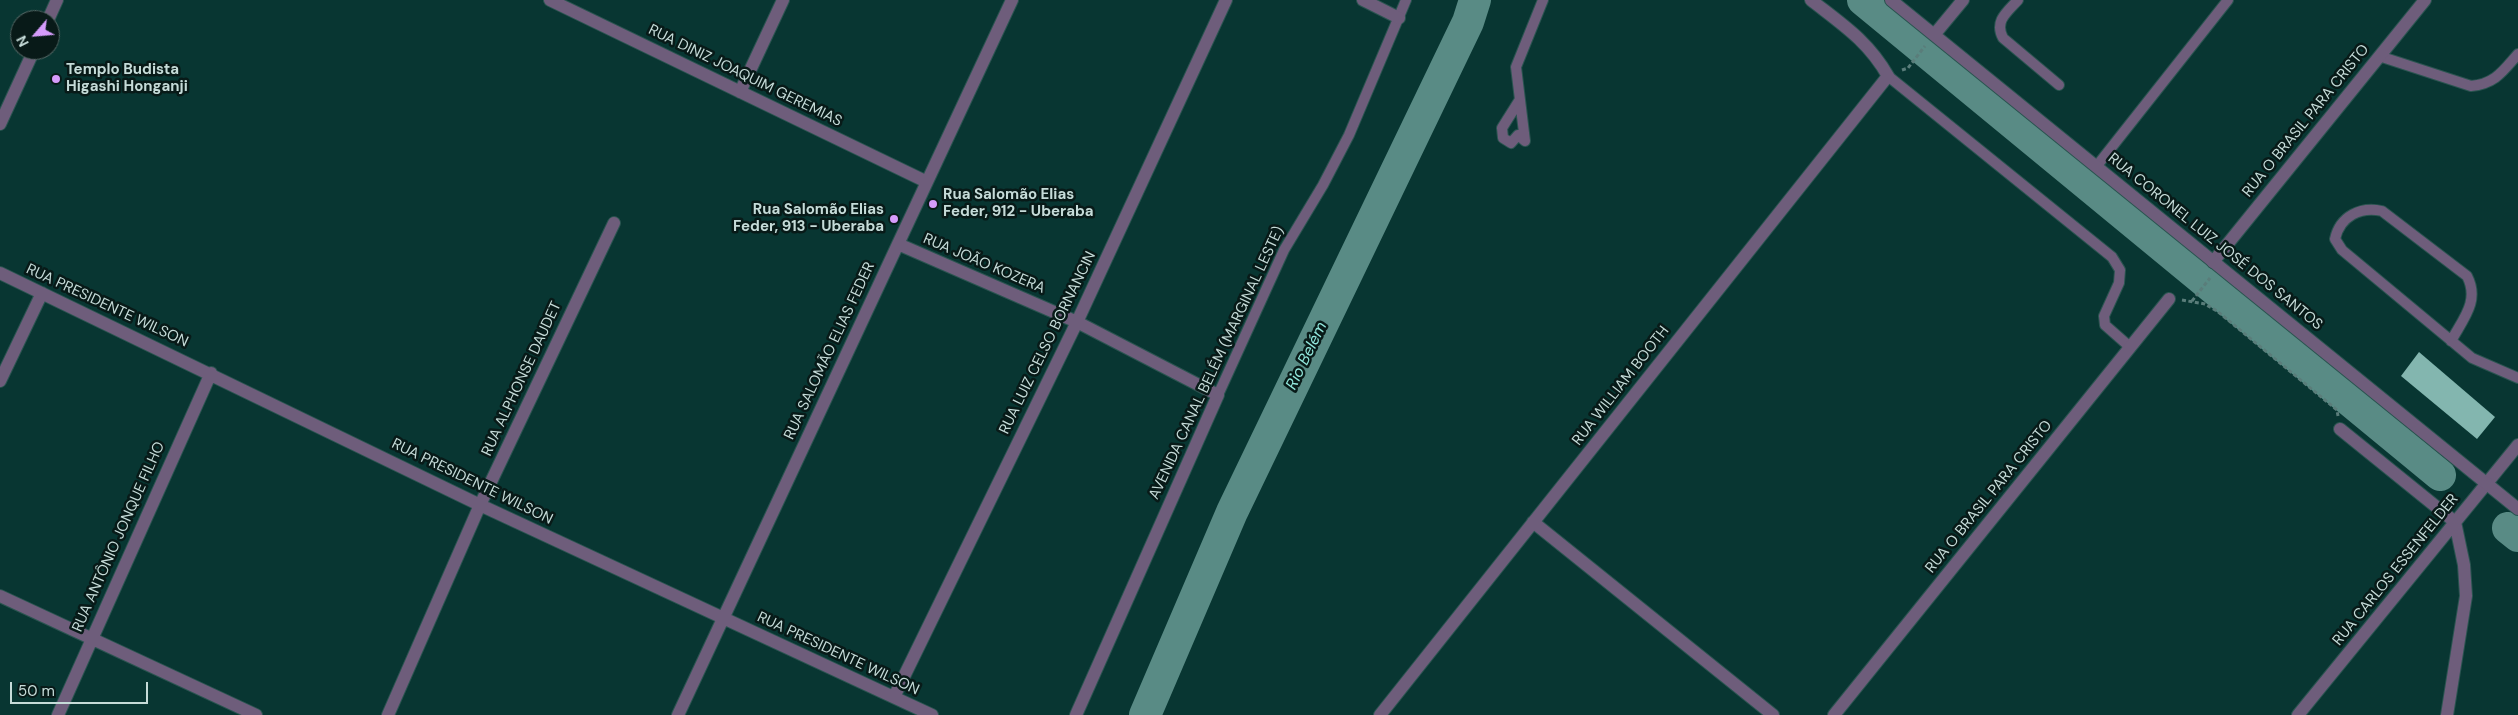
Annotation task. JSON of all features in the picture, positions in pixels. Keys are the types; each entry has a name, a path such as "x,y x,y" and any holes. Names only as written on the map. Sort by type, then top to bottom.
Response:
{"street":[{"name":"RUA DINIZ JOAQUIM GEREMIAS","path":"550,0 564,3 740,92 927,182"},
{"path":"740,92 783,0"},
{"name":"RUA SALOMÃO ELIAS FEDER","path":"678,715 1012,0"},
{"name":"RUA LUIZ CELSO BORNANCIN","path":"894,698 1078,322 1226,0"},
{"path":"1363,0 1399,18"},
{"path":"1811,0 1863,41 1877,56 1888,76"},
{"name":"RUA CORONEL LUIZ JOSÉ DOS SANTOS","path":"1891,0 1932,38 2096,167 2518,509"},
{"name":"RUA O BRASIL PARA CRISTO","path":"2216,264 2425,0"},
{"path":"1932,38 1960,1"},
{"path":"0,124 29,60"},
{"name":"RUA WILLIAM BOOTH","path":"1380,715 1888,76"},
{"name":"RUA ALPHONSE DAUDET","path":"388,715 480,505 614,223"},
{"name":"RUA JOÃO KOZERA","path":"898,244 1078,322 1218,395"},
{"name":"RUA PRESIDENTE WILSON","path":"0,273 211,373 480,505 932,715"},
{"path":"0,381 42,293"},
{"name":"RUA O BRASIL PARA CRISTO","path":"1834,715 2169,300"},
{"name":"RUA ANTÔNIO JONQUE FILHO","path":"58,715 211,373"},
{"name":"AVENIDA CANAL BELÉM (MARGINAL LESTE)","path":"1076,715 1218,395"},
{"path":"2340,429 2455,522 2464,565 2466,596 2447,715"},
{"name":"RUA CARLOS ESSENFELDER","path":"2298,715 2518,445"},
{"path":"1533,522 1773,715"},
{"path":"0,596 256,715"}],"lane":[{"name":"AVENIDA CANAL BELÉM (MARGINAL LESTE)","path":"1218,395 1284,250 1323,185 1349,135 1406,0"},
{"path":"1519,101 1516,67 1543,0"},
{"path":"2018,0 2000,20 1998,29 2003,38 2059,85"},
{"path":"2096,167 2228,0"},
{"path":"2380,56 2472,86 2486,84 2499,75 2518,54"},
{"path":"1888,76 2112,257 2120,270 2119,283 2104,316 2105,325 2130,347"},
{"path":"2452,341 2472,303 2473,288 2467,276 2382,211 2368,208 2356,211 2337,229 2335,239 2342,250 2472,358 2518,378"}],"path":[{"path":"1908,68 1932,38"},
{"path":"2192,301 2216,264"},
{"path":"2169,300 2192,301 2205,304 2217,311 2337,410 2340,429"}],"building":[{"path":"2419,352 2495,417 2477,439 2401,376"}],"waterway":[{"name":"Rio Belém","path":"1145,715 1232,512 1468,22 1475,0"},
{"path":"1863,0 2440,475"},
{"path":"2508,528 2518,536"}],"place":[{"name":"Templo Budista Higashi Honganji","path":"56,79"},
{"name":"Rua Salomão Elias Feder, 912 - Uberaba","path":"933,204"},
{"name":"Rua Salomão Elias Feder, 913 - Uberaba","path":"894,219"}]}
